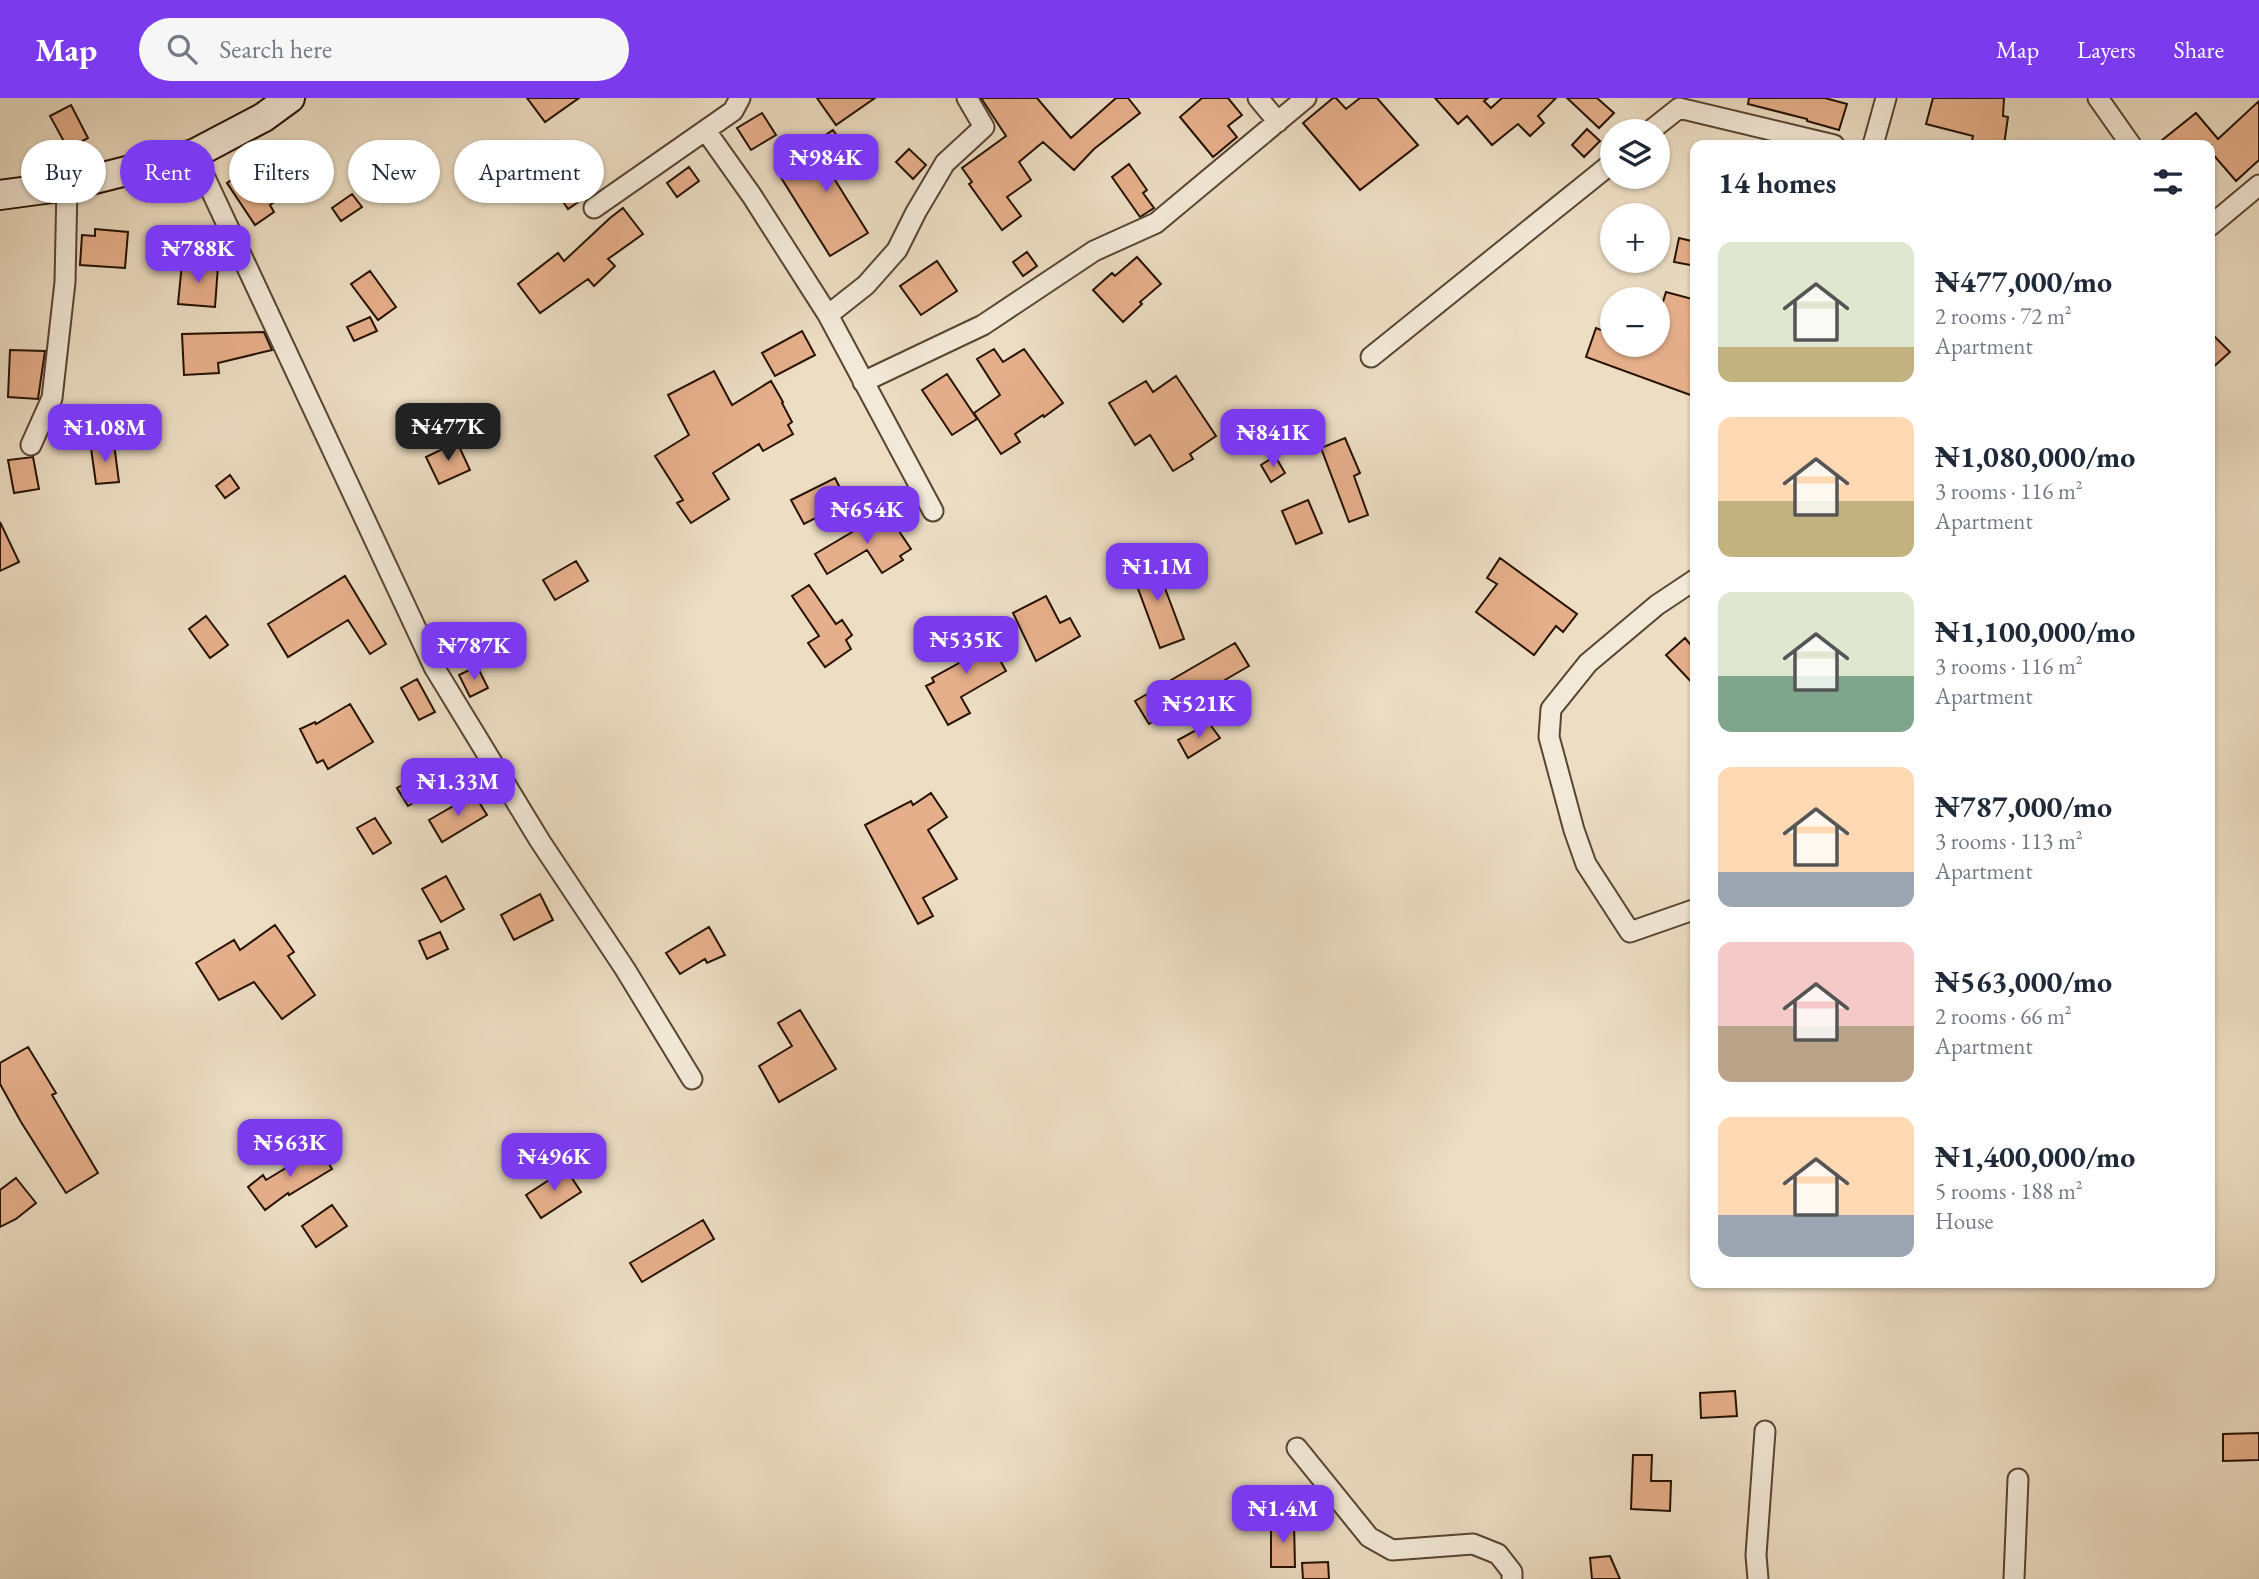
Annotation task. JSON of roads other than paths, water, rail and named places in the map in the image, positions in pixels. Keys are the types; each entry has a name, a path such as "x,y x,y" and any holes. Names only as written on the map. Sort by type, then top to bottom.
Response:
{"street":[{"path":"215,143 264,117 290,98"},
{"path":"594,208 733,111 740,98"},
{"path":"828,315 866,285 897,250 944,163 984,127 967,98"},
{"path":"1258,98 1278,122"},
{"path":"863,382 983,325 1094,251 1156,223 1306,98"},
{"path":"1874,140 1886,98"},
{"path":"2098,98 2128,140"},
{"path":"1665,119 1679,108 1813,140"},
{"path":"706,131 752,196 828,315 933,510"},
{"path":"1371,357 1600,173"},
{"path":"2215,222 2259,185"},
{"path":"0,195 21,192"},
{"path":"215,199 434,667 540,841 625,969 692,1079"},
{"path":"31,445 52,398 65,282 66,203"},
{"path":"1690,583 1657,605 1588,663 1551,709 1549,737 1586,864 1630,932 1690,911"},
{"path":"1758,1579 1756,1555 1765,1432"},
{"path":"1297,1448 1369,1537 1392,1550 1474,1544 1499,1554 1512,1572 1511,1579"},
{"path":"2014,1579 2018,1479"}]}
